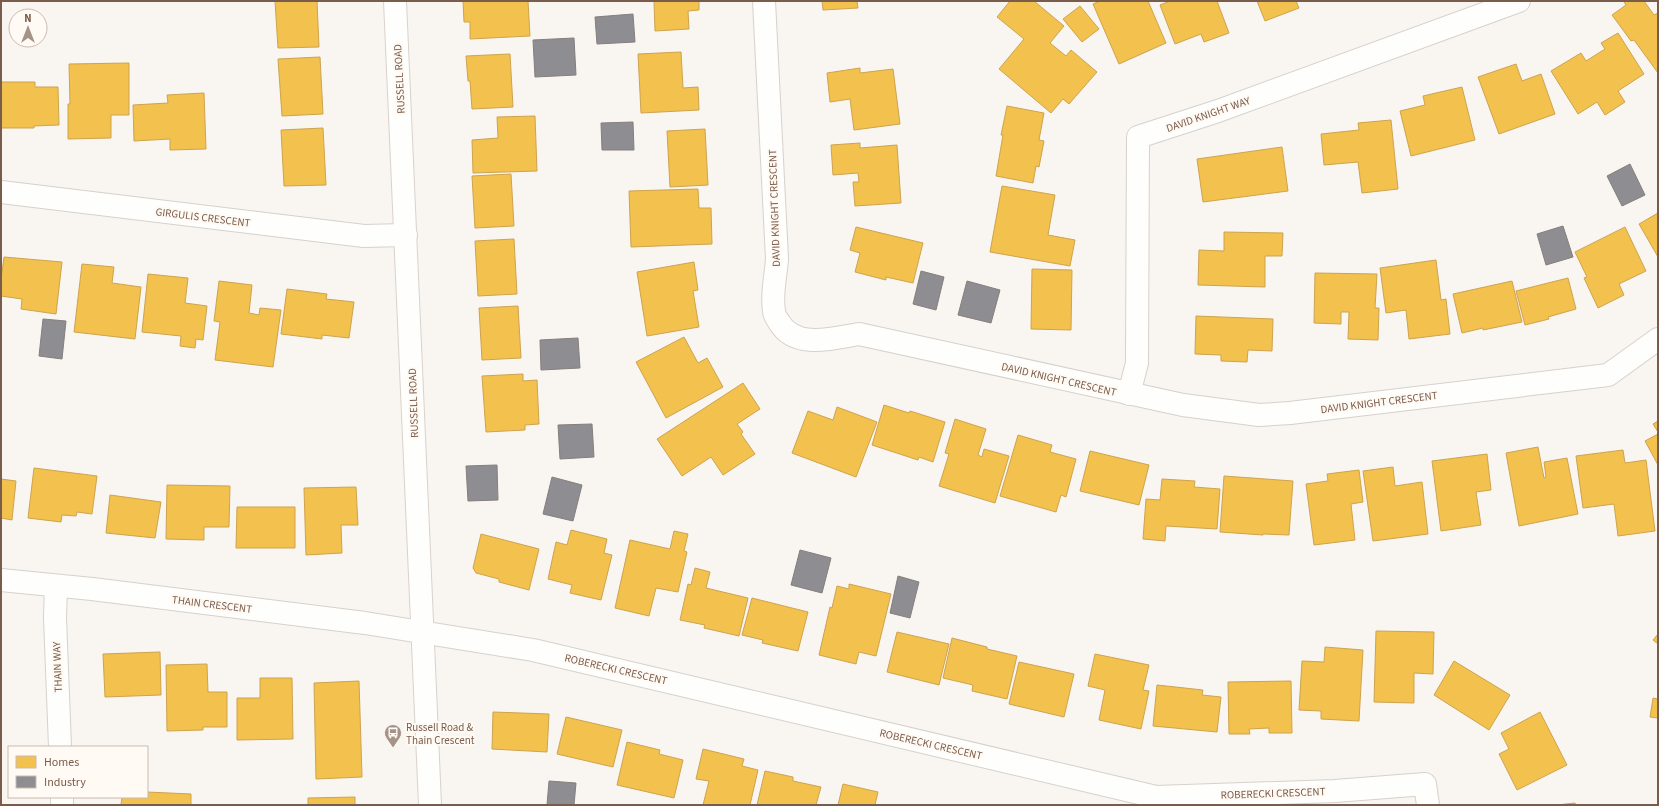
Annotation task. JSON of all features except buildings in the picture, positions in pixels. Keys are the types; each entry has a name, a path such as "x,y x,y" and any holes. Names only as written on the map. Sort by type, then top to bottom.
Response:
{"street":[{"name":"RUSSELL ROAD","path":"395,1 430,805"},
{"name":"DAVID KNIGHT CRESCENT","path":"764,1 777,259 773,299 774,313 780,325 788,333 799,338 828,340 860,334 1128,394 1183,405 1259,415 1290,413 1608,375 1658,339"},
{"name":"DAVID KNIGHT WAY","path":"1128,394 1136,363 1138,137 1218,111 1519,1"},
{"name":"GIRGULIS CRESCENT","path":"1,192 364,236 406,235"},
{"name":"THAIN CRESCENT","path":"1,580 108,591 422,631"},
{"name":"THAIN WAY","path":"56,586 55,618 60,746"},
{"name":"ROBERECKI CRESCENT","path":"422,631 533,650 1156,797 1335,791 1425,784 1428,805"}],"place":[{"name":"Russell Road & Thain Crescent","path":"393,748"}]}
